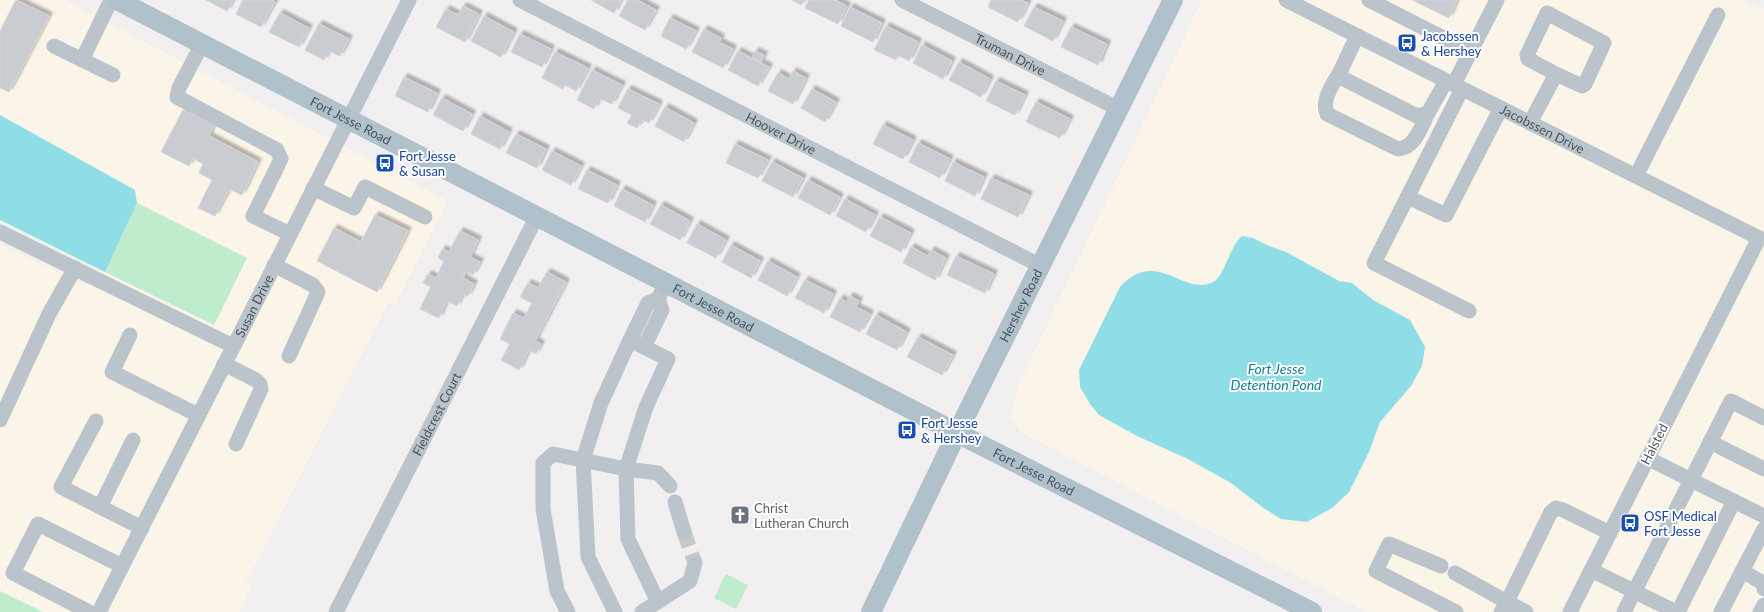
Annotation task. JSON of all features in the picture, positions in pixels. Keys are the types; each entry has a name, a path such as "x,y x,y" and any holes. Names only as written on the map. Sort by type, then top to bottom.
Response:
{"main road":[{"name":"Fort Jesse Road","path":"117,0 537,216 662,291 957,433 1312,612"},
{"name":"Hershey Road","path":"871,612 957,433 1173,0"}],"street":[{"path":"82,60 111,0"},
{"name":"Susan Drive","path":"99,612 409,0"},
{"name":"Hoover Drive","path":"520,0 1041,266"},
{"name":"Truman Drive","path":"902,0 1119,109"},
{"name":"Jacobssen Drive","path":"1286,0 1303,4 1357,36 1454,85 1636,176 1762,235 1738,277"},
{"path":"1369,0 1470,52"},
{"path":"1469,310 1374,263 1408,197 1454,85 1497,0"},
{"path":"1547,13 1604,43 1585,84 1582,86 1556,74 1528,59 1527,55 1547,13"},
{"path":"1636,176 1718,15"},
{"path":"1357,36 1325,102 1324,108 1327,114 1398,149 1404,149 1411,145 1428,113 1454,85"},
{"path":"202,44 179,88 177,97 277,150 281,159 253,216 290,234"},
{"path":"54,46 113,75"},
{"path":"1340,72 1342,78 1417,116 1428,113"},
{"path":"1530,123 1556,74"},
{"path":"1408,197 1446,216 1501,108"},
{"path":"313,188 354,208 365,187 425,217"},
{"name":"Fieldcrest Court","path":"336,612 537,216"},
{"path":"0,232 234,346"},
{"path":"274,265 313,285 318,292 289,356"},
{"path":"0,420 49,314 74,268"},
{"name":"Halsted","path":"1570,612 1738,277"},
{"path":"615,612 588,557 583,460 601,403 630,340 648,303 662,291"},
{"path":"644,347 662,310 662,291"},
{"path":"130,335 112,372 198,416"},
{"path":"630,340 668,359 646,407 626,469 628,539 658,602"},
{"path":"224,364 256,380 260,384 261,389 236,444"},
{"path":"1624,612 1731,402 1764,418"},
{"path":"96,421 62,487 142,528"},
{"path":"100,507 133,440"},
{"path":"1710,442 1764,469"},
{"path":"568,612 557,591 544,517 543,463 554,454 626,469 658,473 670,486"},
{"path":"1647,458 1764,516"},
{"path":"1591,570 1677,612 1734,501"},
{"path":"675,502 684,532"},
{"path":"1504,607 1551,512 1556,508 1610,533"},
{"path":"89,612 13,573 38,524 122,566"},
{"path":"1721,612 1764,529"},
{"path":"1441,566 1389,544 1376,571 1456,612"},
{"path":"642,612 690,581 695,563"},
{"path":"1742,571 1763,583 1764,589"},
{"path":"1455,574 1504,607 1526,612"},
{"path":"1760,612 1764,605"}],"shaded area":[{"path":"0,0 65,0 448,201 395,305 388,303 246,582 252,586 239,612 0,612 0,244 85,285 94,267 0,221"},
{"path":"1202,0 1744,0 1764,10 1764,612 1366,612 1020,432 1011,416 1017,388"}],"green space":[{"path":"137,203 247,258 214,325 105,272"},
{"path":"726,574 748,585 736,609 714,598"},
{"path":"0,591 43,612 0,612"}],"water":[{"path":"0,115 135,190 137,203 105,272 0,220"},
{"name":"Fort Jesse Detention Pond","path":"1242,236 1253,238 1286,252 1339,281 1352,283 1373,300 1410,320 1425,347 1422,366 1411,386 1380,422 1369,452 1349,492 1332,508 1307,522 1281,519 1262,507 1231,483 1188,459 1137,436 1099,415 1090,404 1080,387 1079,370 1120,287 1133,276 1146,271 1158,272 1202,285 1213,282 1217,279 1234,247"}],"building":[{"path":"16,0 49,16 9,92 0,88 0,31"},
{"path":"206,0 233,0 227,11"},
{"path":"243,0 271,0 275,2 261,27 236,14"},
{"path":"591,0 621,0 614,13"},
{"path":"628,0 637,0 656,10 645,30 619,16"},
{"path":"792,0 803,0 801,5"},
{"path":"809,0 835,0 847,6 838,24 805,8"},
{"path":"991,0 1021,0 1028,3 1018,22 988,7"},
{"path":"1412,0 1457,0 1449,18"},
{"path":"463,6 479,14 465,42 436,27 446,9 458,15"},
{"path":"850,7 882,23 873,42 841,26"},
{"path":"1034,7 1063,21 1053,41 1024,26"},
{"path":"280,13 309,28 299,47 269,32"},
{"path":"484,16 514,32 501,57 471,41"},
{"path":"670,18 696,31 686,49 661,36"},
{"path":"319,24 349,39 340,56 329,51 324,60 305,50"},
{"path":"886,26 918,42 909,61 898,55 896,60 874,50"},
{"path":"1071,27 1107,44 1098,65 1061,47"},
{"path":"704,29 721,38 719,42 733,49 723,68 692,52"},
{"path":"520,34 551,49 542,67 511,52"},
{"path":"922,45 952,61 943,79 913,63"},
{"path":"738,51 769,67 758,86 728,70"},
{"path":"755,51 764,55 761,62 752,58"},
{"path":"555,52 588,68 576,91 565,85 563,89 542,78"},
{"path":"959,62 990,79 981,97 949,80"},
{"path":"592,70 622,85 612,104 599,98 594,109 577,100"},
{"path":"793,71 806,78 793,104 768,91 778,73 789,79"},
{"path":"404,77 437,93 428,112 395,96"},
{"path":"996,81 1025,95 1015,115 986,101"},
{"path":"628,89 659,104 649,123 642,120 637,128 627,123 632,115 618,108"},
{"path":"812,89 836,102 825,122 801,108"},
{"path":"442,98 472,114 463,131 433,115"},
{"path":"1036,102 1070,119 1060,138 1026,122"},
{"path":"665,107 694,123 684,142 655,126"},
{"path":"183,110 214,125 209,136 258,162 242,195 229,189 215,216 198,208 212,180 199,173 203,164 193,158 189,166 161,152"},
{"path":"480,116 509,132 500,149 471,134"},
{"path":"883,125 913,140 903,159 873,144"},
{"path":"516,134 546,149 537,168 506,153"},
{"path":"918,143 950,159 940,178 909,162"},
{"path":"735,144 768,160 758,178 726,163"},
{"path":"552,151 581,166 571,185 542,170"},
{"path":"772,162 803,178 793,197 762,181"},
{"path":"953,162 984,177 975,196 945,181"},
{"path":"587,170 617,185 608,203 578,189"},
{"path":"991,178 1029,195 1018,217 981,199"},
{"path":"808,180 840,197 830,215 798,198"},
{"path":"622,189 653,205 645,222 614,206"},
{"path":"845,199 875,215 866,232 836,216"},
{"path":"661,205 690,221 680,240 650,224"},
{"path":"375,215 408,231 377,292 317,261 334,228 361,242"},
{"path":"880,217 911,233 901,252 870,236"},
{"path":"697,224 726,240 716,258 687,243"},
{"path":"460,231 478,240 470,257 480,262 473,275 466,272 463,278 474,284 468,296 463,294 457,306 447,301 439,318 420,309 431,287 423,283 428,274 436,278 444,261 438,258 442,249 449,252"},
{"path":"731,245 760,261 751,278 722,262"},
{"path":"911,247 928,256 931,250 946,258 935,280 903,263"},
{"path":"956,256 994,274 985,293 947,275"},
{"path":"768,261 797,277 787,296 758,280"},
{"path":"547,272 566,282 535,341 541,344 536,354 529,350 519,370 501,360 510,344 500,339 513,313 524,318 532,303 520,297 528,283 538,288"},
{"path":"805,280 833,294 824,313 795,298"},
{"path":"850,296 859,301 856,307 870,314 860,332 830,317 840,298 846,302"},
{"path":"876,315 907,332 897,350 866,334"},
{"path":"918,337 953,355 942,375 907,357"}],"tunnel":[{"path":"684,532 695,563"}],"place":[{"name":"Jacobssen & Hershey","path":"1407,43"},
{"name":"Fort Jesse & Susan","path":"385,163"},
{"name":"Fort Jesse & Hershey","path":"907,430"},
{"name":"Christ Lutheran Church","path":"740,515"},
{"name":"OSF Medical Fort Jesse","path":"1630,523"}]}
